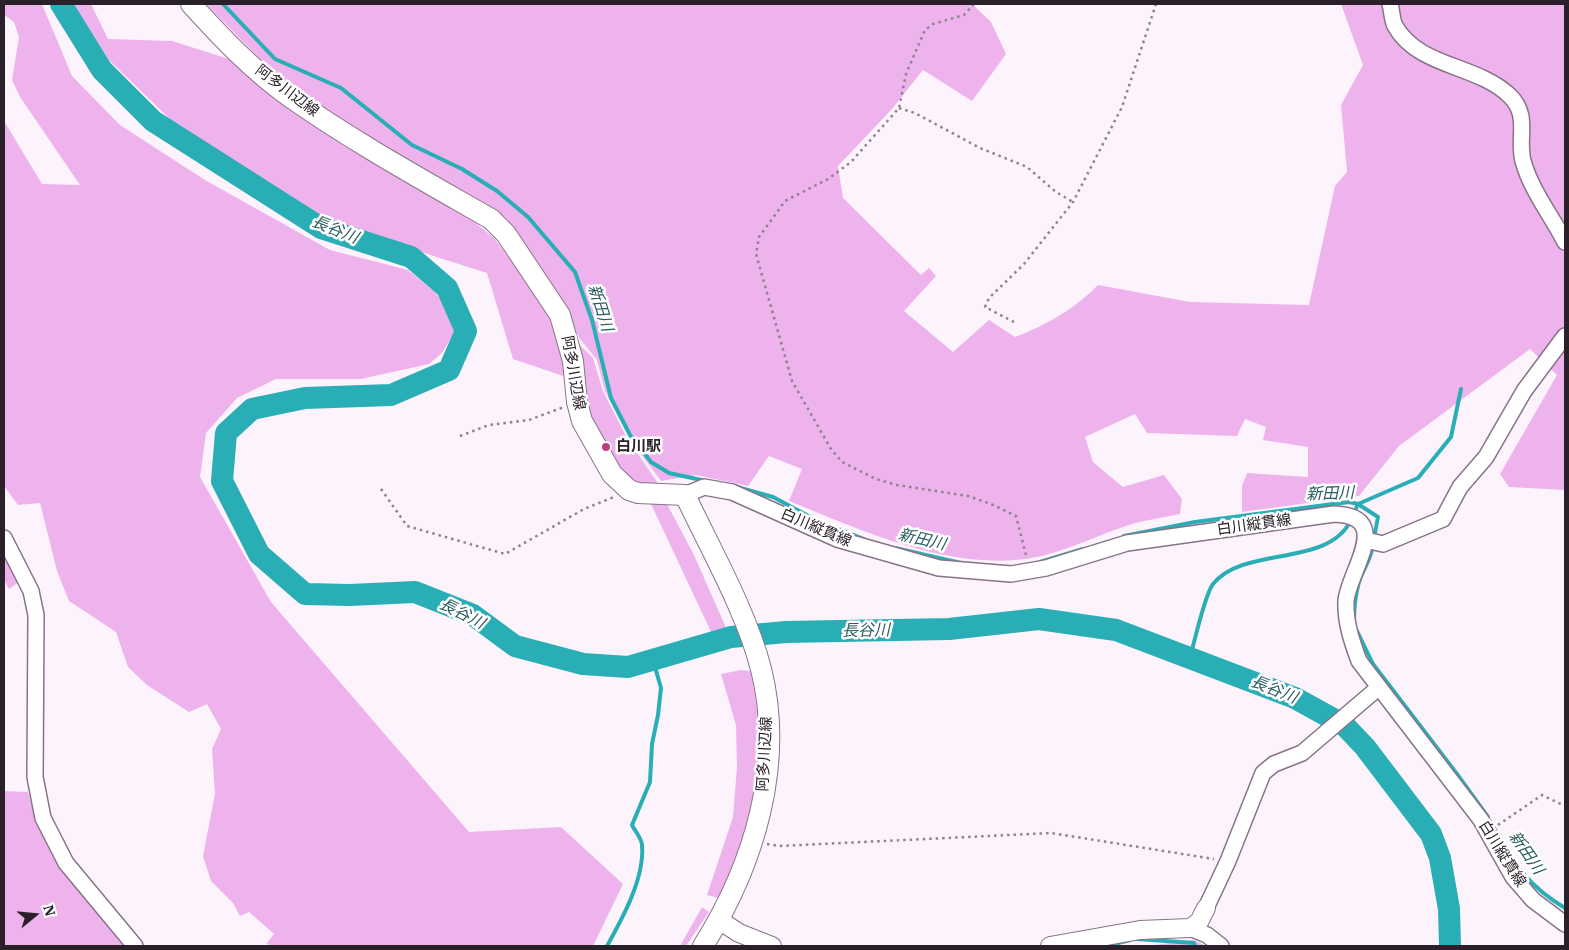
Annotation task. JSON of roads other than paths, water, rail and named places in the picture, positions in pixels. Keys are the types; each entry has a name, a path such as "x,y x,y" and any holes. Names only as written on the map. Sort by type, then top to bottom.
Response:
{"main road":[{"name":"阿多川辺線","path":"191,4 226,42 289,97 356,140 491,219 506,234 560,315 567,333 573,361 577,402 582,421 612,474 629,490 654,494 685,495 745,624 761,668 768,710 769,741 764,793 753,843 744,869 719,920 703,946"}],"street":[{"path":"1390,4 1394,25 1411,46 1492,81 1519,107 1523,120 1522,159 1531,182 1565,242"},
{"path":"1374,542 1443,518 1460,486 1486,457 1524,390 1565,336"},
{"name":"白川縦貫線","path":"685,495 704,487 732,492 837,539 939,568 1011,574 1046,568 1127,543 1168,536 1266,525 1317,515 1334,514 1353,518 1362,526 1374,542 1346,601 1350,637 1359,661 1481,820 1505,865 1522,889 1533,900 1565,924"},
{"path":"4,538 31,591 36,615 35,777 43,818 66,863 135,946"},
{"path":"1190,928 1198,922 1206,908 1228,861 1263,773 1274,764 1302,753 1378,688"},
{"path":"719,920 739,933 772,946"},
{"path":"1050,946 1140,930 1190,928 1207,935 1221,946"}],"waterway":[{"name":"長谷川","path":"61,4 102,70 153,121 321,228 411,257 447,288 466,331 449,370 391,395 305,398 252,409 226,433 222,481 259,554 305,594 350,595 415,592 473,615 515,646 583,664 628,667 731,637 786,632 949,629 1039,619 1116,630 1295,698 1344,725 1365,747 1431,834 1440,858 1449,909 1450,946"},
{"name":"新田川","path":"223,4 275,59 341,88 412,145 462,169 497,191 528,217 575,272 592,320 611,398 630,435 651,462 669,473 706,481"},
{"path":"1354,513 1358,504 1418,478 1451,437 1461,389"},
{"name":"新田川","path":"737,487 773,497 818,521 864,539"},
{"name":"新田川","path":"1124,536 1195,522 1349,502 1358,504 1378,517 1374,538"},
{"path":"1190,658 1203,608 1213,584 1227,572 1245,564 1306,551 1324,545 1340,535 1351,520"},
{"name":"新田川","path":"1354,622 1358,587 1373,545"},
{"name":"新田川","path":"895,548 961,563"},
{"name":"新田川","path":"1040,562 1083,549"},
{"name":"新田川","path":"1357,631 1373,664 1488,817"},
{"path":"607,946 631,898 640,871 642,843 632,825 650,782 652,744 661,688 653,660"},
{"name":"新田川","path":"1491,823 1514,861 1530,881 1565,908"},
{"path":"1137,939 1194,943 1195,946"},
{"path":"1106,946 1130,940"}],"place":[{"name":"白川駅","path":"606,447"}]}
